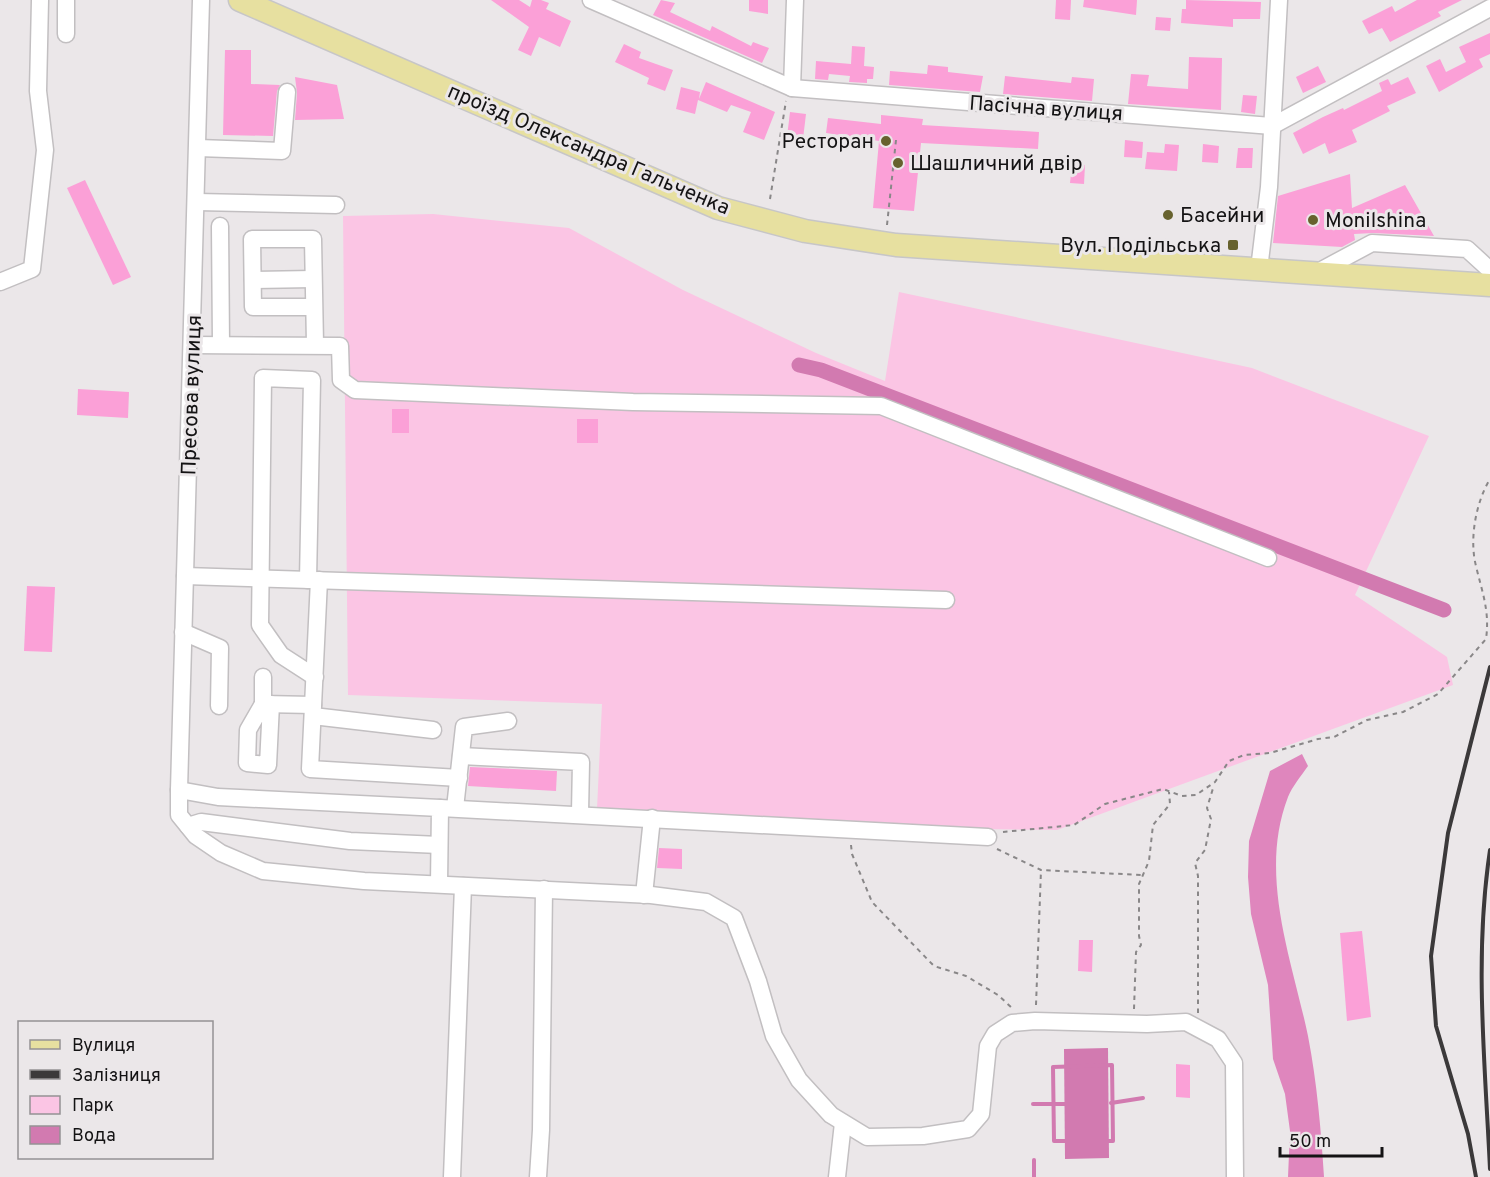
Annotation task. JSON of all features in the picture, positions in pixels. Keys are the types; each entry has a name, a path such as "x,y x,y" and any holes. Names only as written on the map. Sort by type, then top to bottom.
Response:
{"main road":[{"name":"проїзд Олександра Гальченка","path":"240,0 718,208 805,231 896,245 1490,285"}],"street":[{"path":"0,282 32,269 45,150 38,91 40,0"},
{"path":"66,0 66,34"},
{"name":"Пресова вулиця","path":"188,826 179,815 179,790 201,0"},
{"name":"Пасічна вулиця","path":"591,0 792,88 1272,126"},
{"path":"792,88 795,0"},
{"path":"1259,269 1269,188 1280,0"},
{"path":"1272,126 1490,8"},
{"path":"198,148 282,151 287,92"},
{"path":"197,202 336,205"},
{"path":"220,226 221,344"},
{"path":"314,307 253,307 252,239 313,239 315,344"},
{"path":"1316,273 1372,243 1467,249 1490,270"},
{"path":"253,280 314,279"},
{"path":"192,345 315,344 340,346 341,380 355,390 633,402 881,406 1268,558"},
{"path":"315,676 281,655 260,625 263,378 312,380 315,676 310,769 459,778"},
{"path":"185,576 946,600"},
{"path":"183,632 220,648 219,706"},
{"path":"263,677 267,704 433,730"},
{"path":"439,885 439,845 447,808 459,778 464,727 508,721"},
{"path":"461,756 581,762 580,813"},
{"path":"179,790 218,797 580,813 988,837"},
{"path":"644,895 652,818"},
{"path":"439,845 350,841 201,822 188,826 196,836 221,853 263,871 439,885 644,895 706,902 734,918 758,981 774,1036 799,1080 831,1115 867,1137 922,1136 968,1129 981,1114 988,1046 995,1034 1012,1023 1031,1021 1133,1024 1186,1022 1218,1039 1234,1063 1235,1177"},
{"path":"452,1177 463,886"},
{"path":"538,1177 541,1131 544,889"},
{"path":"837,1177 843,1123"}],"path":[{"path":"770,199 786,101 792,88"},
{"path":"887,225 896,140"},
{"path":"1198,1029 1198,876 1195,862 1205,850 1211,819 1207,808 1215,782 1225,765 1244,755 1270,753 1318,739 1334,737 1367,720 1404,712 1421,705 1438,694 1486,639 1488,632 1490,610 1473,547 1480,496 1490,479"},
{"path":"988,837 1000,833 1074,825 1105,804 1163,789 1182,796 1196,795 1215,782"},
{"path":"1133,1024 1136,952 1141,945 1138,906 1142,875 1149,861 1153,825 1170,804 1169,792"},
{"path":"850,830 852,854 873,902 934,966 966,976 998,995 1031,1021"},
{"path":"970,836 1041,870 1142,875"},
{"path":"1031,1021 1041,870"}],"green space":[{"path":"433,214 569,228 683,290 816,353 885,381 899,292 1252,368 1429,436 1355,595 1447,657 1453,685 1057,830 895,828 597,809 602,704 348,695 343,216"}],"shaded area":[{"path":"1302,754 1308,766 1288,797 1280,827 1276,856 1277,887 1287,947 1311,1054 1324,1177 1288,1177 1290,1131 1285,1094 1273,1059 1268,985 1251,914 1248,877 1249,841 1270,771"}],"water":[{"path":"1108,1048 1109,1158 1065,1159 1064,1049"}],"building":[{"path":"491,0 519,0 530,7 532,0 549,3 546,9 571,21 560,47 539,37 531,56 518,50 529,27"},
{"path":"661,0 675,3 670,12 710,31 712,26 751,46 753,42 769,48 762,63 653,15"},
{"path":"749,0 768,0 768,14 749,11"},
{"path":"1056,0 1071,0 1070,20 1055,19"},
{"path":"1084,0 1137,0 1136,15 1083,7"},
{"path":"1186,0 1261,2 1260,19 1233,19 1233,27 1181,23 1182,9 1186,9"},
{"path":"1417,0 1462,0 1438,12 1441,16 1390,42 1382,28 1369,34 1362,21 1392,6 1395,12"},
{"path":"1156,17 1171,18 1170,31 1155,30"},
{"path":"1490,33 1490,54 1479,59 1483,67 1439,92 1426,66 1440,59 1446,72 1466,62 1459,47"},
{"path":"624,44 641,52 639,58 673,70 665,91 647,84 649,78 615,62"},
{"path":"852,46 865,47 864,66 874,67 873,79 867,79 867,83 849,82 850,76 829,74 828,80 815,79 816,61 851,64"},
{"path":"225,50 251,50 251,84 280,85 277,91 273,136 223,135"},
{"path":"1189,57 1222,58 1221,110 1128,104 1131,74 1149,75 1147,86 1188,89"},
{"path":"928,65 948,67 948,72 983,76 980,92 889,85 890,71 927,74"},
{"path":"1318,66 1326,82 1303,93 1296,77"},
{"path":"1005,76 1071,83 1072,77 1094,79 1092,101 1003,94"},
{"path":"295,77 337,85 344,119 295,120 297,93"},
{"path":"1408,77 1416,93 1387,106 1390,111 1352,130 1357,142 1329,154 1325,143 1303,154 1293,133 1382,91 1379,83 1388,79 1391,85"},
{"path":"706,82 775,112 764,140 743,132 751,112 731,105 727,112 698,100 695,114 676,109 681,87 700,92 699,99"},
{"path":"1243,95 1257,96 1255,114 1241,112"},
{"path":"790,112 806,114 803,139 787,137"},
{"path":"881,115 923,119 922,125 1039,132 1038,149 921,143 914,211 873,208 879,141 826,133 828,118 881,124"},
{"path":"1125,140 1143,142 1142,158 1124,157"},
{"path":"1165,144 1179,145 1177,171 1145,169 1147,152 1164,153"},
{"path":"1203,144 1219,146 1218,163 1202,162"},
{"path":"1238,148 1253,148 1252,168 1236,168"},
{"path":"1072,164 1085,165 1084,184 1070,183"},
{"name":"Monilshina","path":"1350,174 1352,208 1405,185 1434,236 1354,234 1355,240 1342,247 1273,243 1278,196"},
{"path":"85,180 131,277 113,285 67,188"},
{"path":"78,389 129,392 128,418 77,415"},
{"path":"392,409 409,409 409,433 392,433"},
{"path":"577,419 598,419 598,443 577,443"},
{"path":"27,586 55,587 52,652 24,651"},
{"path":"470,767 557,771 556,791 468,786"},
{"path":"659,848 682,849 682,869 657,868"},
{"path":"1362,931 1371,1017 1347,1021 1340,933"},
{"path":"1079,940 1093,940 1092,972 1078,971"},
{"path":"1176,1064 1190,1065 1190,1098 1176,1097"}],"waterway":[{"path":"799,365 821,370 1444,610"},
{"path":"1112,1065 1113,1141 1054,1141 1053,1067 1112,1065"},
{"path":"1111,1103 1143,1098"},
{"path":"1033,1104 1068,1104"},
{"path":"1034,1160 1034,1177"}],"railway":[{"path":"1476,1177 1468,1134 1436,1026 1431,956 1448,833 1490,667"},
{"path":"1490,850 1485,890 1482,969 1490,1169"}],"place":[{"name":"Ресторан","path":"886,141"},
{"name":"Шашличний двір","path":"898,163"},
{"name":"Басейни","path":"1168,215"},
{"name":"Monilshina","path":"1313,220"},
{"name":"Вул. Подільська","path":"1233,245"}]}
